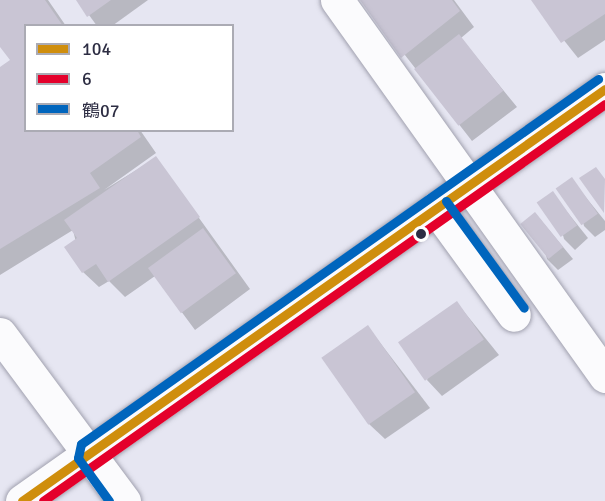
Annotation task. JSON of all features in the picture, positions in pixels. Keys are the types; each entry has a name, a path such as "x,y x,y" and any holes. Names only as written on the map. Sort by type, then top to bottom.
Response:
{"main road":[{"path":"337,0 605,376"},
{"path":"22,501 605,89"},
{"path":"436,208 514,315"},
{"path":"0,334 124,501"}],"building":[{"path":"0,0 45,0 62,24 24,24 24,132 138,132 141,137 90,173 100,188 0,249 0,67 10,60 0,47"},
{"path":"76,0 111,0 87,17"},
{"path":"360,0 452,0 460,11 401,58"},
{"path":"531,0 605,0 605,14 561,43"},
{"path":"459,34 503,91 458,126 414,69"},
{"path":"156,156 200,217 108,282 96,264 82,273 64,247 77,238 64,220"},
{"path":"596,167 605,179 604,213 579,178"},
{"path":"572,177 598,214 581,225 556,188"},
{"path":"553,191 577,225 561,237 537,202"},
{"path":"535,212 563,247 549,259 520,224"},
{"path":"203,228 236,273 181,313 148,268"},
{"path":"457,301 484,340 425,381 398,342"},
{"path":"368,325 415,392 368,425 321,358"}],"transit line":[{"name":"鶴07","path":"109,501 78,458 81,444 598,79"},
{"name":"104","path":"22,501 605,89"},
{"name":"6","path":"43,501 605,104"},
{"name":"鶴07","path":"446,201 524,308"}]}
